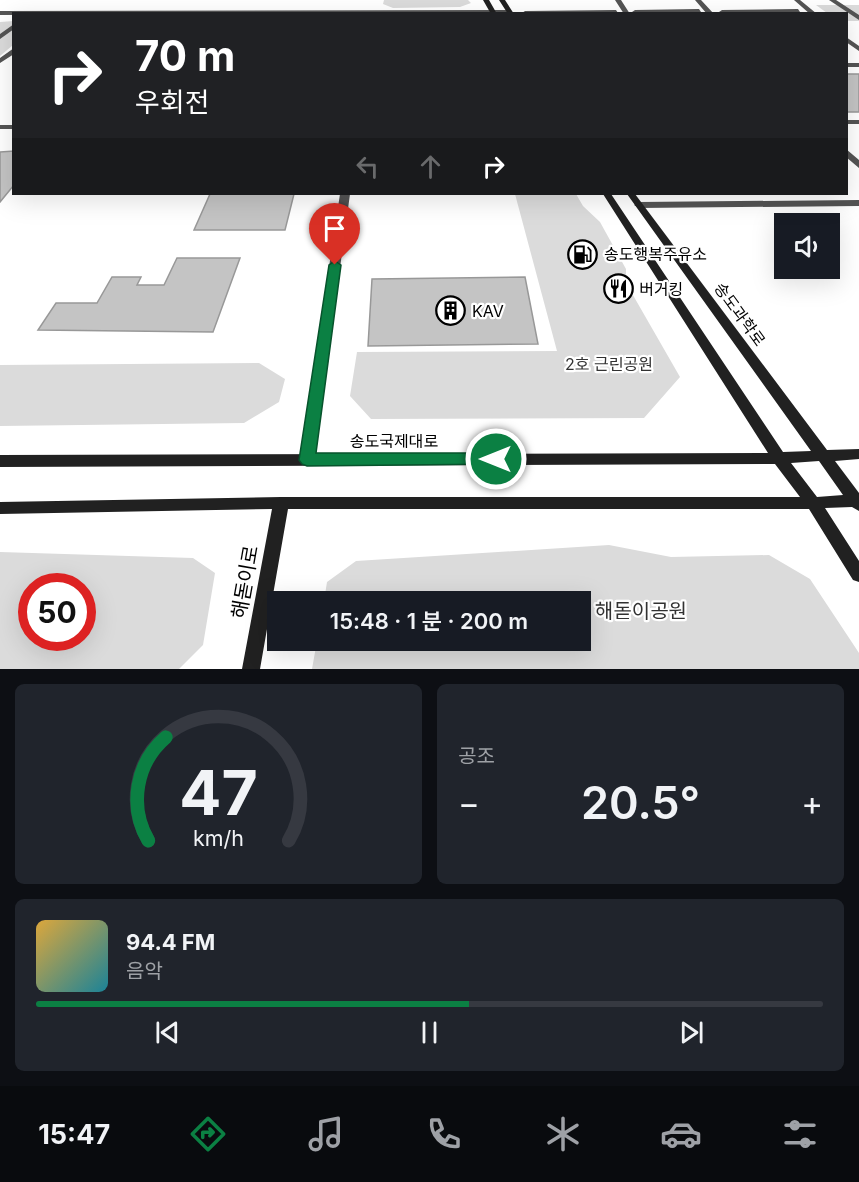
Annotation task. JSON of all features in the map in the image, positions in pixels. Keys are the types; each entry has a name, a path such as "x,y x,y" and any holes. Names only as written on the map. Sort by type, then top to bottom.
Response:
{"main road":[{"path":"608,195 779,458 813,503 859,575"},
{"name":"송도과학로","path":"632,195 820,455 858,502"},
{"name":"송도국제대로","path":"0,461 779,458 859,454"},
{"path":"0,508 281,503 858,502"},
{"name":"해돋이로","path":"251,669 281,503"}],"street":[{"path":"698,0 709,12"},
{"path":"797,0 812,12"},
{"path":"832,0 859,18"},
{"path":"229,12 376,10 455,12"},
{"path":"636,12 699,11"},
{"path":"722,12 798,11"},
{"path":"0,37 12,28"},
{"path":"0,61 12,52"},
{"path":"848,154 859,165"},
{"path":"307,460 345,195"},
{"path":"639,205 859,203"}],"green space":[{"path":"384,0 468,0 471,3 460,7 393,8 383,4"},
{"path":"816,5 859,5 859,21 848,21 848,12 826,12"},
{"path":"12,21 12,46 0,56 0,22"},
{"name":"2호 근린공원","path":"515,195 577,195 583,206 600,222 626,269 626,283 680,377 644,418 371,419 350,396 357,352 557,351"},
{"path":"259,363 285,379 279,402 244,423 0,426 0,365"},
{"name":"해돋이공원","path":"609,545 671,557 769,555 810,579 859,653 859,669 312,669 315,651 591,651 591,591 326,591 327,582 356,561"},
{"path":"0,552 193,558 215,573 203,645 179,669 0,669"}],"building":[{"path":"848,74 859,74 859,112 848,112"},
{"path":"12,151 12,187 0,202 0,152"},
{"path":"210,195 294,195 285,230 194,230"},
{"path":"177,258 240,258 213,332 38,330 56,303 97,303 112,277 141,277 137,285 164,285"},
{"name":"KAV","path":"525,277 538,344 368,346 372,279"},
{"name":"버거킹","path":"621,280 630,295 615,297 607,282"}],"place":[{"name":"송도행복주유소","path":"583,254"},
{"name":"버거킹","path":"618,289"},
{"name":"KAV","path":"451,311"}],"route":[{"path":"335,265 307,460 496,459"}]}
